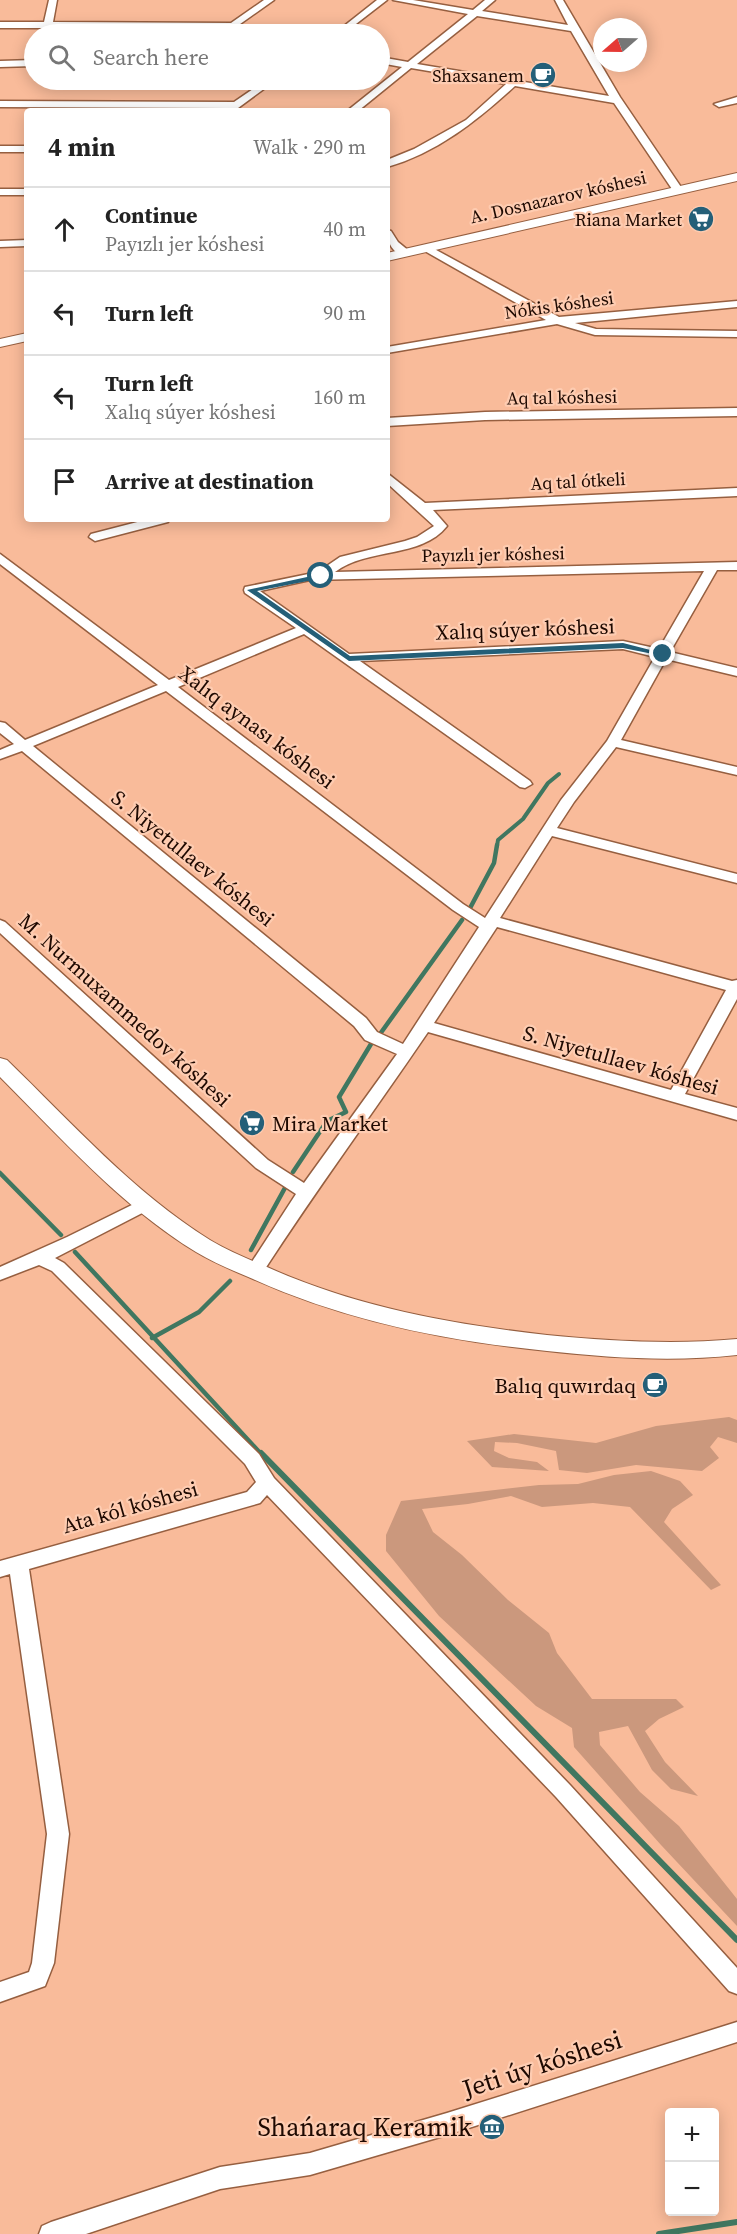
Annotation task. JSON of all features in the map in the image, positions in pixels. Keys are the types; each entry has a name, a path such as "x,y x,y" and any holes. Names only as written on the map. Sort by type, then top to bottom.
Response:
{"main road":[{"name":"A. Dosnazarov kóshesi","path":"390,256 678,190 734,180"},
{"path":"0,343 24,338"},
{"path":"0,1065 144,1205 204,1247 255,1271 320,1297 405,1321 508,1340 628,1352 705,1351 737,1347"}],"street":[{"path":"48,24 53,0"},
{"path":"236,24 270,0"},
{"path":"351,24 383,0"},
{"path":"397,0 574,29"},
{"path":"390,81 491,0"},
{"path":"559,0 574,29 619,101 678,190"},
{"path":"0,25 24,28"},
{"path":"390,62 619,101"},
{"path":"0,64 24,63"},
{"path":"390,163 418,151 469,122 513,82"},
{"path":"0,104 231,108 257,90"},
{"path":"356,108 379,90"},
{"path":"719,104 737,100"},
{"path":"0,149 24,149"},
{"path":"0,192 24,192"},
{"path":"390,238 405,253"},
{"path":"0,244 24,243"},
{"path":"427,248 557,321 595,332 737,334"},
{"name":"Nókis kóshesi","path":"390,349 557,321 737,304"},
{"name":"Aq tal kóshesi","path":"390,422 485,416 737,412"},
{"path":"321,576 345,560 417,542 435,534 441,526 433,516 390,480"},
{"name":"Aq tal ótkeli","path":"420,507 737,492"},
{"path":"95,537 152,522"},
{"name":"Xalıq aynası kóshesi","path":"0,558 458,907 491,924 736,987"},
{"name":"Payızlı jer kóshesi","path":"306,628 250,590 321,576 737,566"},
{"path":"255,1271 306,1192 407,1052 491,924 568,800 613,742 712,567"},
{"path":"0,755 306,628 525,784"},
{"name":"Xalıq súyer kóshesi","path":"349,658 623,645 737,672"},
{"name":"S. Niyetullaev kóshesi","path":"0,726 360,1022 371,1036 407,1052"},
{"path":"613,742 737,771"},
{"path":"550,831 737,879"},
{"name":"M. Nurmuxammedov kóshesi","path":"0,925 262,1164 306,1192"},
{"path":"675,1098 736,987"},
{"name":"S. Niyetullaev kóshesi","path":"424,1026 737,1114"},
{"path":"0,1274 41,1258 144,1205"},
{"path":"41,1258 58,1267 252,1459 267,1483 562,1791 737,1984"},
{"name":"Ata kól kóshesi","path":"9,1566 252,1498 267,1483"},
{"path":"0,1992 37,1979 43,1964 58,1834 9,1566"},
{"name":"Jeti úy kóshesi","path":"51,2234 220,2178 310,2164 737,2032"}],"shaded area":[{"path":"729,1417 737,1420 737,1443 718,1437 710,1447 719,1458 702,1471 636,1465 587,1473 559,1470 556,1451 517,1443 495,1442 494,1451 509,1458 537,1462 549,1471 492,1467 467,1441 514,1434 596,1443 656,1426"},
{"path":"651,1471 680,1481 693,1495 672,1509 664,1522 721,1585 711,1590 630,1507 593,1503 542,1507 511,1496 422,1509 433,1532 462,1555 508,1600 549,1633 557,1653 592,1699 676,1699 684,1707 659,1719 645,1731 665,1762 698,1796 671,1789 652,1770 628,1726 599,1732 600,1745 640,1792 679,1826 737,1899 737,1926 574,1747 572,1728 536,1706 439,1616 386,1551 386,1535 401,1501 539,1485 578,1484 614,1475"}],"waterway":[{"path":"497,846 498,840 523,819 548,783 559,774"},
{"path":"469,910 494,863 497,845"},
{"path":"380,1034 462,920"},
{"path":"293,1172 327,1121 346,1112 339,1097 371,1044"},
{"path":"0,1173 61,1235"},
{"path":"251,1250 286,1186"},
{"path":"75,1252 153,1337"},
{"path":"153,1337 199,1312 230,1281"},
{"path":"153,1337 262,1455"},
{"path":"261,1453 737,1940"},
{"path":"659,2234 737,2222"}],"place":[{"name":"Shaxsanem","path":"543,75"},
{"name":"Riana Market","path":"701,219"},
{"name":"Mira Market","path":"252,1123"},
{"name":"Balıq quwırdaq","path":"655,1385"},
{"name":"Shańaraq Keramik","path":"492,2127"}],"route":[{"path":"321,576 310,576 250,590 349,658 623,645 663,654"}]}
